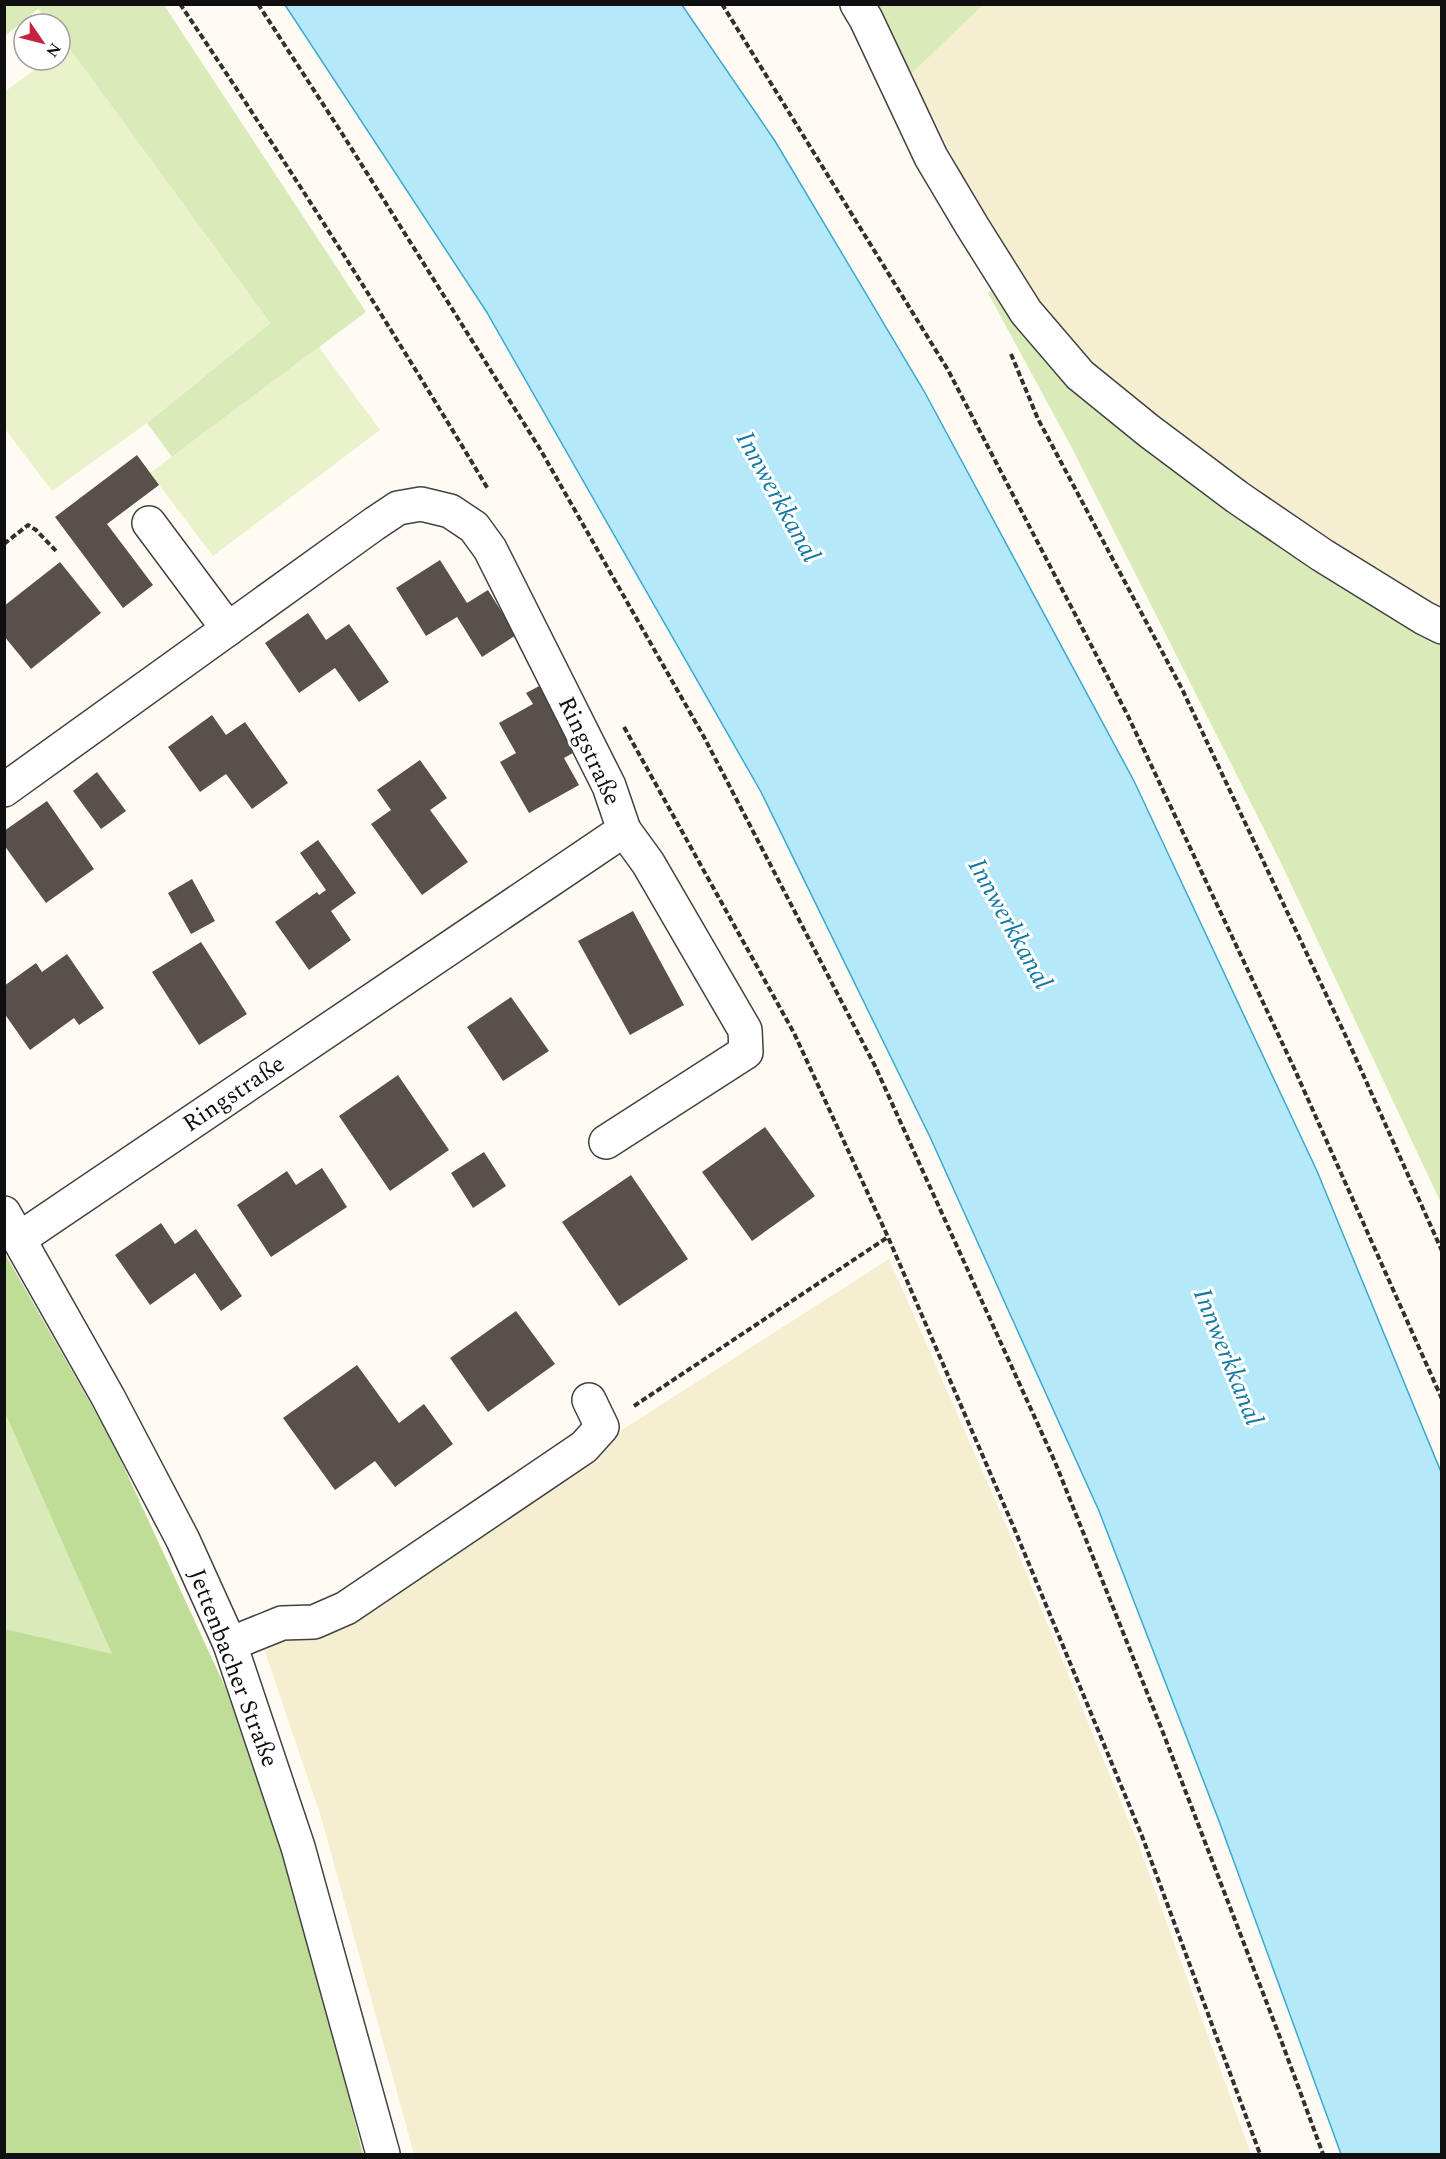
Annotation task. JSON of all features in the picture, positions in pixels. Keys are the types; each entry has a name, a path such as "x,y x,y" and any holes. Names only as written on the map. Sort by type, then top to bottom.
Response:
{"street":[{"path":"857,4 931,157 972,226 1026,312 1080,375 1149,431 1237,497 1322,555 1442,627"},
{"name":"Ringstraße","path":"4,790 398,508 421,504 450,511 474,527 490,549 609,786 624,830 12,1226"},
{"path":"149,523 228,629"},
{"path":"606,1142 746,1052 746,1030 648,863 624,830"},
{"name":"Jettenbacher Straße","path":"12,1226 108,1397 183,1540 230,1644 298,1847 383,2154"},
{"path":"230,1644 282,1623 314,1622 346,1608 584,1447 596,1414"}],"path":[{"path":"258,4 540,449 704,737 875,1066 1055,1462 1162,1730 1323,2154"},
{"path":"722,4 948,370 1117,695 1294,1068 1442,1399"},
{"path":"1007,346 1038,419 1182,689 1348,1042 1442,1251"},
{"path":"4,544 28,525 56,550"},
{"path":"596,1414 888,1237"}],"shaded area":[{"path":"983,5 1441,5 1441,614 1239,482 1093,365 1048,317 999,249 911,74"},
{"path":"889,1259 1013,1541 1137,1841 1251,2154 414,2154 321,1817 262,1643 614,1435"}],"green space":[{"path":"5,5 164,5 366,312 172,457 147,423 270,323 72,52 72,12 41,12 38,9 34,12 12,12 12,30 5,36"},
{"path":"872,5 983,5 911,74"},
{"path":"72,51 270,323 147,423 52,491 5,429 4,92 32,72 72,72"},
{"path":"995,288 1441,642 1441,1203 1282,865 1073,450 988,293"},
{"path":"319,347 380,430 213,556 150,473"},
{"path":"4,1252 111,1439 226,1689 301,1911 363,2154 5,2154 5,1629 112,1654 5,1413"},
{"path":"5,1413 113,1655 5,1629"}],"water":[{"name":"Innwerkkanal","path":"285,5 682,5 775,141 924,391 1134,781 1317,1171 1441,1472 1441,2154 1341,2154 1219,1821 1099,1511 930,1137 761,792 486,311"}],"building":[{"path":"137,455 159,485 107,524 153,585 123,608 55,517"},
{"path":"440,560 467,603 488,590 516,635 482,657 457,617 426,636 396,588"},
{"path":"60,562 101,613 31,669 4,636 4,606"},
{"path":"308,613 326,640 349,624 389,682 359,702 335,668 299,693 265,643"},
{"path":"545,683 582,748 564,758 579,785 529,813 500,762 516,753 499,723 533,704 526,693"},
{"path":"212,715 226,735 245,722 288,783 252,809 226,774 200,792 168,747"},
{"path":"420,760 447,798 430,810 468,862 422,895 371,824 391,810 377,790"},
{"path":"97,772 126,811 101,829 73,791"},
{"path":"47,801 94,869 46,903 4,845 4,831"},
{"path":"318,840 356,893 331,911 351,940 309,970 275,922 317,892 319,895 326,890 300,853"},
{"path":"192,879 215,921 191,934 168,893"},
{"path":"633,911 684,1005 630,1035 578,941"},
{"path":"201,942 247,1014 199,1045 152,972"},
{"path":"67,954 104,1008 79,1025 74,1018 30,1050 4,1013 4,986 36,963 42,972"},
{"path":"511,997 549,1051 503,1081 467,1027"},
{"path":"398,1075 449,1150 390,1191 339,1116"},
{"path":"765,1127 815,1196 752,1241 702,1172"},
{"path":"484,1152 506,1186 473,1208 451,1173"},
{"path":"322,1168 347,1207 271,1257 237,1205 287,1171 296,1185"},
{"path":"631,1175 688,1259 619,1306 562,1222"},
{"path":"161,1223 175,1244 196,1229 242,1296 221,1311 195,1273 150,1305 115,1255"},
{"path":"516,1311 555,1364 488,1412 450,1358"},
{"path":"357,1365 399,1423 424,1404 453,1444 395,1487 375,1461 335,1490 283,1418"}]}
